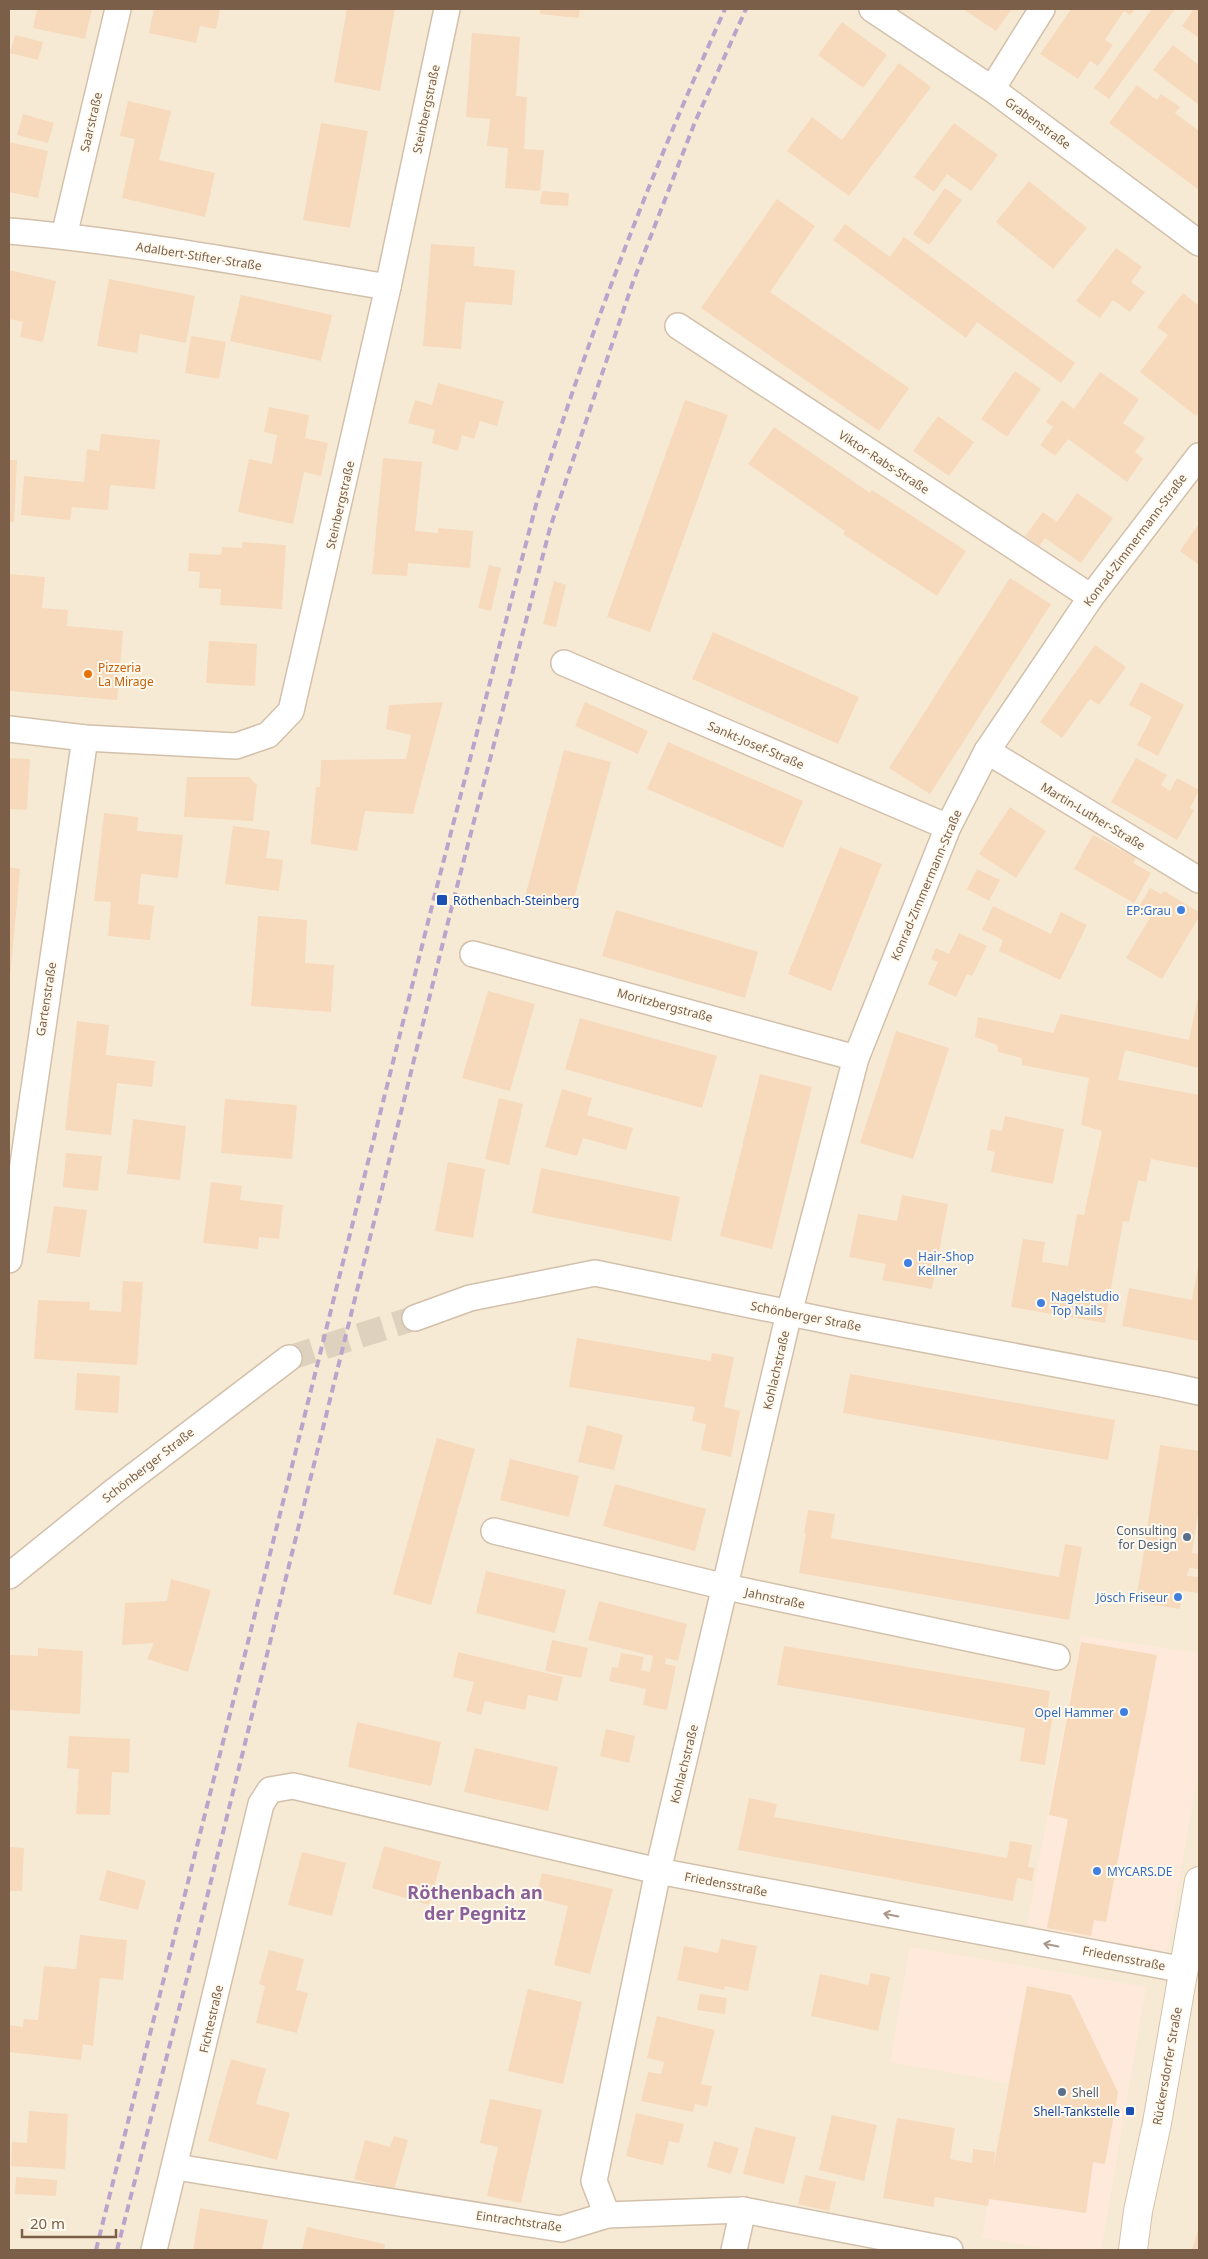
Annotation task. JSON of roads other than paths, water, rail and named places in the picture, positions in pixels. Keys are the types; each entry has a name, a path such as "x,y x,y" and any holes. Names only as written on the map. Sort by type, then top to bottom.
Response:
{"main road":[{"name":"Rückersdorfer Straße","path":"1133,2250 1138,2211 1157,2122 1198,1892"}],"street":[{"name":"Saarstraße","path":"64,236 118,9"},
{"name":"Steinbergstraße","path":"9,729 86,738 236,746 268,735 292,711 388,287 447,9"},
{"name":"Grabenstraße","path":"872,9 992,89 1199,242"},
{"path":"992,89 1042,9"},
{"name":"Adalbert-Stifter-Straße","path":"9,231 64,236 388,287"},
{"name":"Viktor-Rabs-Straße","path":"678,326 1091,597"},
{"name":"Konrad-Zimmermann-Straße","path":"789,1314 856,1058 948,827 987,751 1091,597 1199,456"},
{"name":"Sankt-Josef-Straße","path":"564,663 948,827"},
{"name":"Gartenstraße","path":"9,1260 86,738"},
{"name":"Martin-Luther-Straße","path":"987,751 1199,880"},
{"name":"Moritzbergstraße","path":"473,954 856,1058"},
{"name":"Schönberger Straße","path":"415,1318 470,1298 595,1273 789,1314 1166,1384 1199,1392"},
{"name":"Kohlachstraße","path":"607,2215 594,2181 658,1871 789,1314"},
{"name":"Schönberger Straße","path":"9,1576 113,1492 289,1358"},
{"name":"Jahnstraße","path":"494,1531 726,1588 1057,1657"},
{"name":"Friedensstraße","path":"270,1790 293,1786 658,1871 1185,1970"},
{"name":"Fichtestraße","path":"154,2250 176,2167 262,1804 270,1790"},
{"name":"Eintrachtstraße","path":"176,2167 561,2229 607,2215 743,2210 950,2250"},
{"path":"734,2250 743,2210"}],"tunnel":[{"path":"289,1358 415,1318"}],"railway":[{"path":"96,2250 434,898 537,501 600,314 648,191 725,9"},
{"path":"117,2250 188,1974 453,902 550,528 633,282 695,122 746,9"}],"place":[{"name":"Pizzeria La Mirage","path":"88,674"},
{"name":"Röthenbach-Steinberg","path":"442,900"},
{"name":"EP:Grau","path":"1181,910"},
{"name":"Hair-Shop Kellner","path":"908,1263"},
{"name":"Nagelstudio Top Nails","path":"1041,1303"},
{"name":"Consulting for Design","path":"1187,1537"},
{"name":"Jösch Friseur","path":"1178,1597"},
{"name":"Opel Hammer","path":"1124,1712"},
{"name":"MYCARS.DE","path":"1097,1871"},
{"name":"Shell","path":"1062,2092"},
{"name":"Shell-Tankstelle","path":"1130,2111"}],"district":[{"name":"Röthenbach an der Pegnitz","path":"475,1902"}]}
